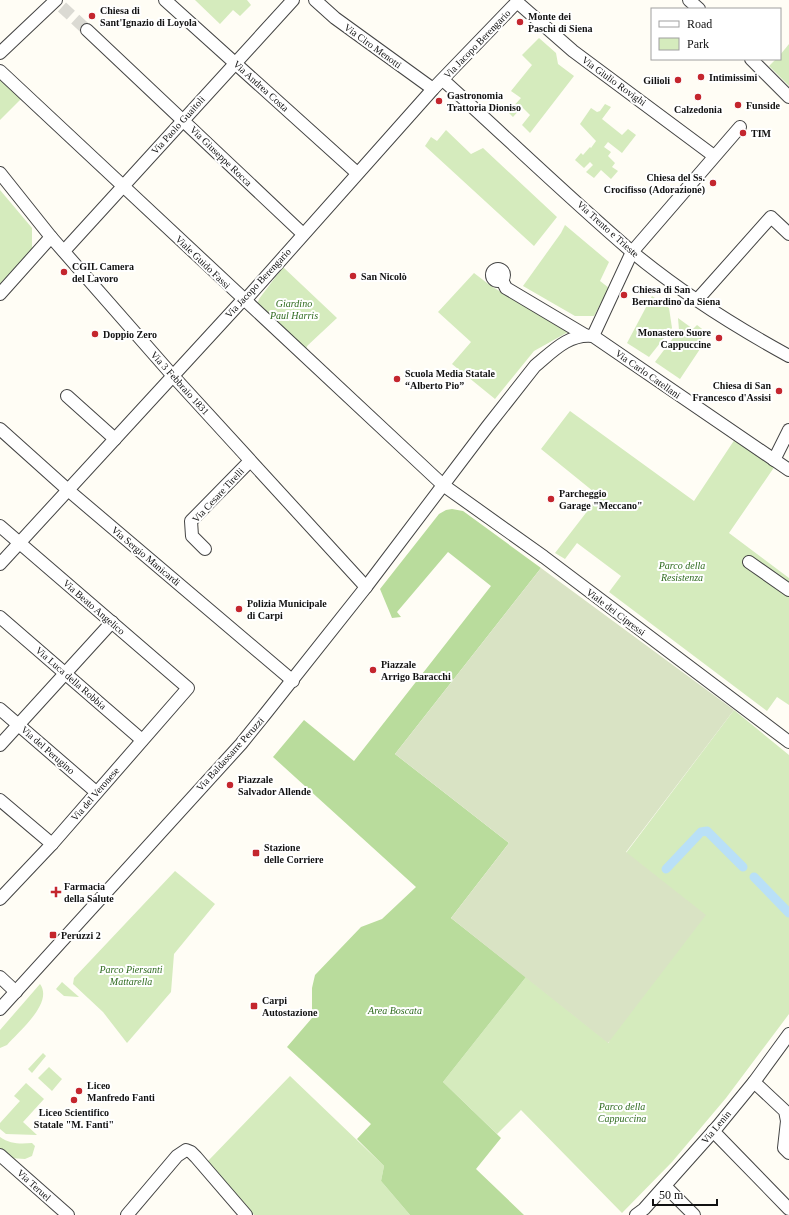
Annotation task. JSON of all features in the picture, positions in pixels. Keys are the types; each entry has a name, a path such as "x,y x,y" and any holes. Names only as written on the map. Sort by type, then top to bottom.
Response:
{"street":[{"name":"Via Andrea Costa","path":"166,0 357,173"},
{"name":"Via Paolo Guaitoli","path":"64,251 293,0"},
{"name":"Via Ciro Menotti","path":"315,0 335,18 433,89"},
{"path":"689,0 698,8"},
{"path":"0,53 58,2"},
{"name":"Via Jacopo Berengario","path":"0,564 244,300 433,89 517,2"},
{"name":"Via Giulio Rovighi","path":"517,2 573,51 714,156"},
{"name":"Via Giuseppe Rocca","path":"87,30 183,119 303,234"},
{"path":"751,60 789,96"},
{"name":"Viale Guido Fassi","path":"0,71 443,485"},
{"name":"Via Trento e Trieste","path":"443,80 632,252 697,300 761,341 789,356"},
{"path":"443,485 536,366 562,343 589,336 632,252 740,127"},
{"name":"Via 3 Febbraio 1831","path":"0,173 51,237 173,376 366,587"},
{"path":"697,300 771,217 789,234"},
{"path":"0,294 51,237"},
{"name":"Via Carlo Catellani","path":"502,280 506,288 589,336 789,470"},
{"path":"67,396 115,439"},
{"name":"Via Sergio Manicardi","path":"0,429 68,490 293,681"},
{"path":"774,460 789,430"},
{"name":"Via Cesare Tirelli","path":"205,549 192,536 191,521 250,461"},
{"name":"Via Baldassarre Peruzzi","path":"0,1010 241,744 293,681 443,485"},
{"name":"Viale dei Cipressi","path":"443,485 544,557 789,742"},
{"name":"Via Beato Angelico","path":"0,526 188,688"},
{"path":"749,562 789,590"},
{"name":"Via Luca della Robbia","path":"0,617 142,740"},
{"path":"0,744 112,622"},
{"name":"Via del Veronese","path":"2,894 52,844 188,688"},
{"name":"Via del Perugino","path":"0,709 96,792"},
{"path":"0,800 52,844"},
{"path":"0,977 16,992"},
{"name":"Via Lenin","path":"636,1215 665,1186 713,1131 754,1082 789,1035"},
{"path":"754,1082 786,1111 787,1121 784,1148 789,1153"},
{"path":"713,1131 789,1210"},
{"path":"127,1215 178,1156 186,1150 191,1152 196,1157 246,1215"},
{"name":"Via Teruel","path":"0,1155 68,1215"},
{"path":"665,1186 694,1215"}],"green space":[{"path":"195,0 247,0 251,5 240,16 233,10 220,24"},
{"path":"539,38 556,53 558,64 574,76 530,133 522,125 530,115 522,107 513,117 508,112 521,98 511,91 532,65 522,55"},
{"path":"789,44 789,86 769,66 775,60 781,60 781,54"},
{"path":"0,74 24,96 0,120"},
{"path":"605,104 611,107 602,119 622,135 628,129 636,135 622,153 608,142 604,147 611,152 608,156 615,163 612,167 618,171 611,179 601,170 594,178 586,172 593,165 590,162 584,168 575,160 581,153 583,155 590,147 591,148 596,141 580,124 591,108 597,112 600,111"},
{"path":"446,130 471,154 483,148 557,217 534,246 425,146 431,137 437,141"},
{"path":"0,190 32,228 32,249 0,284"},
{"path":"565,225 609,262 600,281 609,288 594,316 575,316 523,286 561,233"},
{"name":"Giardino Paul Harris","path":"283,267 337,318 307,346 306,350 257,305 259,299"},
{"path":"474,273 491,286 568,332 534,351 495,399 452,364 471,342 438,312"},
{"path":"652,296 669,308 672,328 649,357 627,343"},
{"path":"678,318 693,329 697,325 706,332 699,342 702,346 680,379 655,362 679,330"},
{"name":"Parco della Resistenza","path":"570,411 694,501 735,439 775,466 729,533 789,578 789,705 777,697 767,711 609,592 621,576 577,543 565,559 555,553 599,496 541,449"},
{"name":"Area Boscata","path":"452,509 463,511 541,568 395,754 509,843 451,918 526,977 443,1082 501,1138 476,1169 524,1215 410,1215 381,1181 384,1166 357,1139 371,1124 287,1047 312,1018 312,988 315,975 361,927 382,919 416,887 273,757 304,720 354,761 491,586 448,552 397,612 401,617 392,618 380,589 439,514 446,510"},
{"path":"541,568 734,710 626,852 706,915 608,1043 451,918 509,843 395,754"},
{"name":"Parco della Cappuccina","path":"734,710 789,755 789,1014 726,1098 672,1162 622,1213 521,1110 497,1134 443,1082 526,977 609,1043 626,853"},
{"name":"Parco Piersanti Mattarella","path":"175,871 215,904 174,954 171,992 127,1043 103,1012 73,984 74,978"},
{"path":"62,982 79,997 64,996 56,989"},
{"path":"40,984 43,992 39,1008 33,1017 7,1045 0,1048 0,1030"},
{"path":"43,1053 46,1056 32,1073 28,1069"},
{"path":"49,1067 62,1079 52,1091 38,1078"},
{"path":"290,1076 384,1166 381,1181 410,1215 254,1215 208,1161"},
{"path":"26,1083 44,1099 23,1122 37,1135 6,1134 0,1129 0,1123 20,1101 14,1096"},
{"path":"0,1137 15,1143 32,1143 35,1146 32,1156 25,1159 10,1158 0,1148"}],"waterway":[{"path":"666,869 701,832 707,831 743,867"},
{"path":"754,877 789,913"}],"tunnel":[{"path":"62,7 87,30"}],"place":[{"name":"Chiesa di Sant'Ignazio di Loyola","path":"92,16"},
{"name":"Monte dei Paschi di Siena","path":"520,22"},
{"name":"Intimissimi","path":"701,77"},
{"name":"Gilioli","path":"678,80"},
{"name":"Calzedonia","path":"698,97"},
{"name":"Gastronomia Trattoria Dioniso","path":"439,101"},
{"name":"Funside","path":"738,105"},
{"name":"TIM","path":"743,133"},
{"name":"Chiesa del Ss. Crocifisso (Adorazione)","path":"713,183"},
{"name":"CGIL Camera del Lavoro","path":"64,272"},
{"name":"San Nicolò","path":"353,276"},
{"name":"Chiesa di San Bernardino da Siena","path":"624,295"},
{"name":"Doppio Zero","path":"95,334"},
{"name":"Monastero Suore Cappuccine","path":"719,338"},
{"name":"Scuola Media Statale “Alberto Pio”","path":"397,379"},
{"name":"Chiesa di San Francesco d'Assisi","path":"779,391"},
{"name":"Parcheggio Garage \"Meccano\"","path":"551,499"},
{"name":"Polizia Municipale di Carpi","path":"239,609"},
{"name":"Piazzale Arrigo Baracchi","path":"373,670"},
{"name":"Piazzale Salvador Allende","path":"230,785"},
{"name":"Stazione delle Corriere","path":"256,853"},
{"name":"Farmacia della Salute","path":"56,892"},
{"name":"Peruzzi 2","path":"53,935"},
{"name":"Carpi Autostazione","path":"254,1006"},
{"name":"Liceo Manfredo Fanti","path":"79,1091"},
{"name":"Liceo Scientifico Statale \"M. Fanti\"","path":"74,1100"}]}
